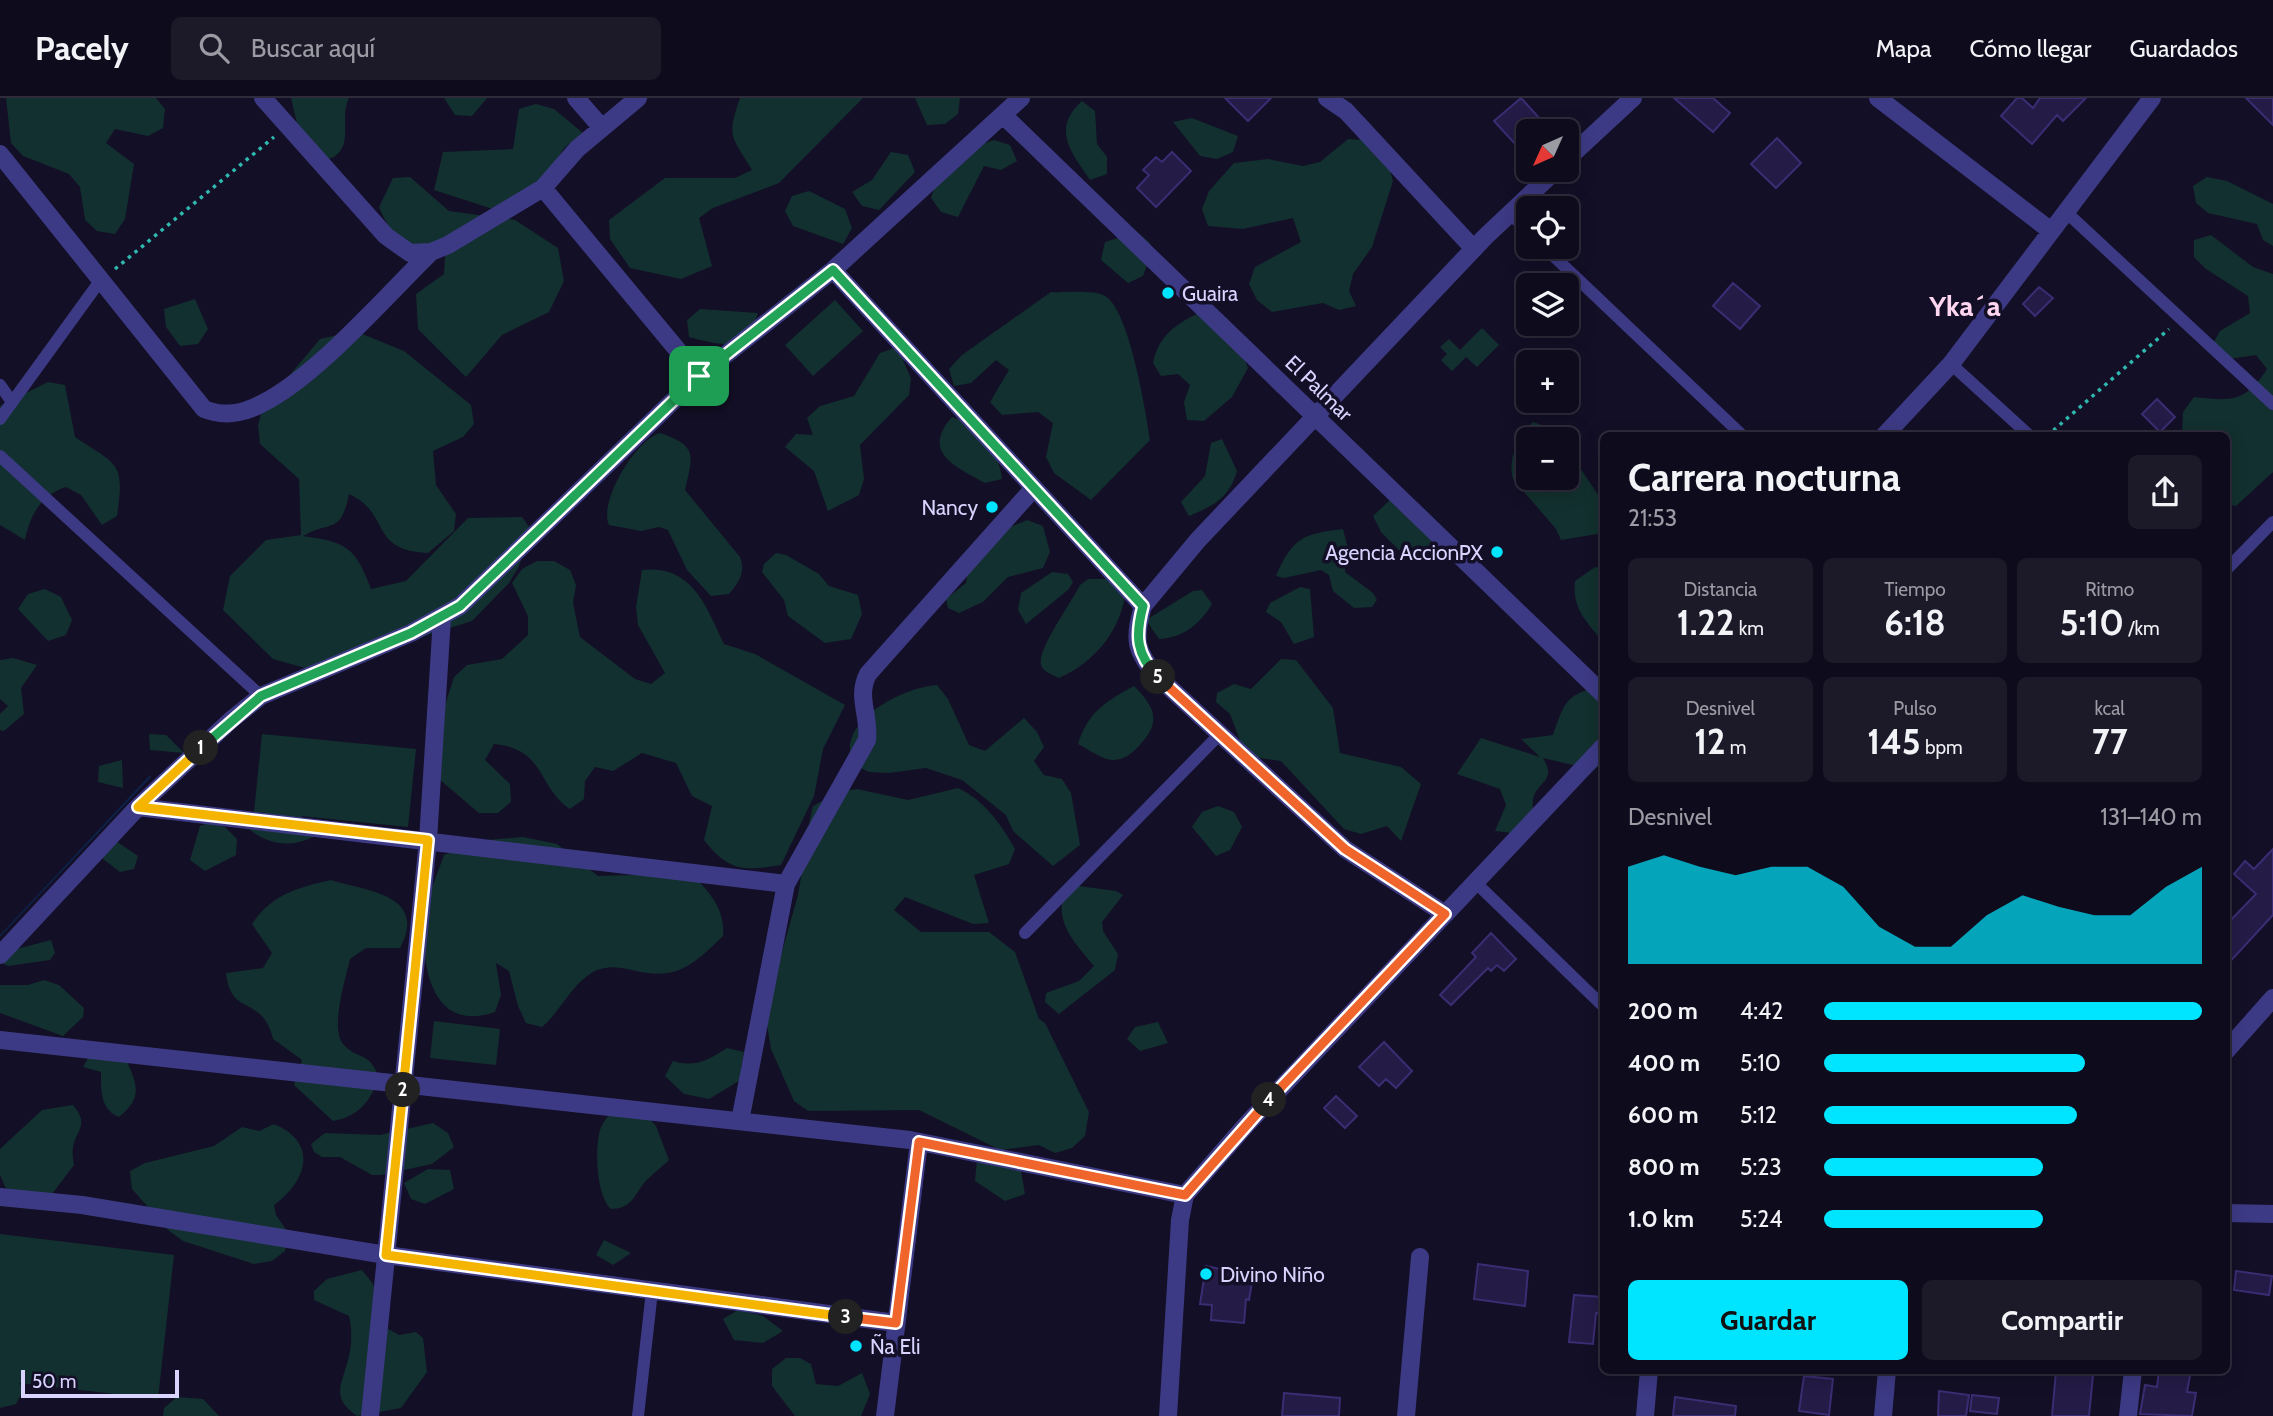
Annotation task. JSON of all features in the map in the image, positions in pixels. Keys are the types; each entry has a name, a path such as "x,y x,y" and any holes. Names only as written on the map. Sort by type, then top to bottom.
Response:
{"street":[{"path":"263,98 386,236 410,253 431,252"},
{"path":"576,98 602,128"},
{"path":"0,154 204,410 220,415 263,403 316,365 431,252 543,188 577,149 638,98"},
{"path":"0,955 138,807 231,720 261,696 442,618 482,587 568,500 699,376 833,270 1021,98"},
{"path":"1327,98 1346,111 1474,249"},
{"path":"1579,148 1633,98"},
{"path":"1878,98 2051,230"},
{"path":"1888,432 1951,364 2152,98"},
{"name":"El Palmar","path":"1003,116 1600,691"},
{"path":"1445,914 1345,849 1142,659 1137,643 1143,606 1198,540 1474,249 1543,182"},
{"path":"543,188 699,376"},
{"path":"833,270 1143,606"},
{"path":"740,1121 786,884 867,740 869,724 862,686 869,674 1033,489"},
{"path":"370,1416 428,840 442,618"},
{"path":"1168,1416 1180,1220 1186,1193 1246,1125 1600,750"},
{"path":"138,807 786,884"},
{"path":"2230,1046 2273,998"},
{"path":"0,1040 919,1142 1186,1193"},
{"path":"885,1416 919,1142"},
{"path":"0,1197 82,1205 386,1255 896,1323"},
{"path":"2230,1213 2273,1214"},
{"path":"1406,1416 1420,1257"},
{"path":"1645,1416 1649,1374"},
{"path":"1883,1416 1887,1374"},
{"path":"2128,1416 2133,1374"}],"lane":[{"path":"2066,212 2273,404"},
{"path":"1509,214 1516,220"},
{"path":"1557,259 1739,432"},
{"path":"0,419 100,281"},
{"path":"1951,364 2026,432"},
{"path":"0,385 12,402"},
{"path":"0,456 261,696"},
{"path":"2230,566 2273,522"},
{"path":"1025,933 1220,734"},
{"path":"1475,882 1600,1003"},
{"path":"638,1416 652,1291"}],"path":[{"path":"100,281 287,126"},
{"path":"2052,432 2182,318"}],"green space":[{"path":"6,98 156,98 165,109 163,128 148,136 115,129 106,143 134,164 125,219 115,234 97,231 85,220 80,187 69,174 23,156 11,143"},
{"path":"291,98 349,98 344,142 336,155 327,160 300,136"},
{"path":"444,98 487,98 472,116 455,115"},
{"path":"740,98 863,98 779,183 713,208 699,218 712,266 681,279 630,268 610,239 609,220 665,178 735,178 752,170 733,136 733,121"},
{"path":"915,98 960,98 958,114 945,124 927,125"},
{"path":"1082,101 1095,111 1097,144 1107,157 1107,174 1090,180 1071,150 1066,131 1073,111"},
{"path":"536,104 554,109 583,133 564,148 549,174 499,211 434,190 443,152 513,149 519,109"},
{"path":"1192,118 1238,136 1233,152 1217,159 1200,156 1173,122"},
{"path":"1348,139 1365,140 1388,164 1393,181 1372,247 1353,274 1349,291 1356,306 1339,310 1323,303 1272,312 1257,300 1249,284 1255,267 1301,242 1293,218 1243,229 1208,226 1202,209 1209,191 1234,163 1268,159 1303,166 1320,162"},
{"path":"994,140 1010,145 1017,161 1001,170 984,166 958,217 941,212 931,198 940,179 964,155"},
{"path":"891,152 908,155 915,172 879,210 862,206 852,192 872,180"},
{"path":"410,177 449,211 515,220 558,248 564,281 549,312 502,335 466,377 418,329 416,294 444,274 445,256 421,251 404,242 390,228 379,207 393,178"},
{"path":"2207,177 2227,181 2273,204 2273,246 2263,240 2257,224 2208,213 2196,203 2193,186"},
{"path":"809,191 845,209 852,228 843,244 793,226 785,211 792,196"},
{"path":"1137,232 1150,243 1149,260 1143,276 1128,283 1101,260 1105,242"},
{"path":"2211,235 2253,267 2273,274 2273,472 2236,506 2230,505 2230,432 2182,432 2183,412 2194,397 2228,399 2244,394 2267,369 2256,355 2222,360 2211,347 2220,331 2250,313 2248,296 2206,269 2194,257 2194,240"},
{"path":"1051,292 1100,294 1114,305 1129,340 1145,408 1150,440 1091,500 1054,473 1046,457 1053,423 1038,412 1002,415 990,402 1009,370 996,360 971,383 954,386 949,369 962,355"},
{"path":"195,299 208,329 198,344 180,346 166,327 164,309"},
{"path":"835,300 863,331 813,376 785,345"},
{"path":"1213,307 1236,335 1248,368 1232,397 1204,421 1187,420 1184,402 1190,385 1178,374 1161,376 1153,363 1167,334 1192,316"},
{"path":"700,309 758,313 747,335 739,341 722,344 689,337 687,320"},
{"path":"1482,328 1499,345 1477,367 1466,357 1452,371 1441,360 1447,354 1440,347 1449,339 1460,350"},
{"path":"355,331 404,351 471,405 474,424 463,437 433,451 436,485 456,514 454,531 428,553 409,550 396,545 388,538 371,511 349,494 346,507 338,521 303,536 330,541 348,549 360,564 371,589 406,581 468,518 522,517 532,531 518,568 509,583 472,621 421,637 358,665 323,673 273,659 223,610 230,576 266,540 301,535 299,479 260,444 258,425 263,407 320,339"},
{"path":"897,347 911,378 909,395 860,445 864,479 859,495 828,511 814,471 785,447 796,434 813,435 807,418 820,406 854,396 880,353"},
{"path":"48,382 65,385 75,437 109,460 119,474 117,516 102,525 81,495 66,487 50,495 38,507 25,540 0,525 0,406"},
{"path":"952,417 970,426 986,441 997,459 1002,479 985,483 946,458 940,440"},
{"path":"1533,422 1549,427 1529,427"},
{"path":"660,433 681,442 687,448 691,460 685,490 740,557 740,577 729,594 711,596 687,570 668,530 659,527 641,531 609,525 609,502 621,473 640,447"},
{"path":"1222,439 1237,471 1234,480 1220,500 1189,516 1181,502 1205,476 1211,443"},
{"path":"1516,448 1516,482 1512,471"},
{"path":"1579,466 1600,498 1600,534 1561,540 1556,529 1522,490 1579,490"},
{"path":"1391,499 1417,505 1430,514 1443,538 1433,553 1406,557 1381,532 1373,516"},
{"path":"1027,520 1043,526 1050,552 1043,568 1008,577 983,602 959,613 948,608 946,599 966,583 971,548 978,541"},
{"path":"1343,529 1347,545 1345,572 1373,593 1377,600 1372,607 1354,608 1333,591 1329,575 1321,570 1284,578 1276,576 1288,553 1301,540 1318,533"},
{"path":"776,553 786,555 819,574 829,586 858,595 862,614 851,639 825,643 788,616 784,600 762,572 764,564"},
{"path":"537,561 554,561 570,570 576,585 573,603 580,637 635,679 651,684 665,673 638,625 636,607 642,570 659,570 673,574 695,590 724,644 755,654 845,705 823,749 814,796 781,865 738,867 721,858 704,840 712,806 692,796 676,763 642,753 613,771 595,767 585,781 584,799 570,809 559,800 532,761 511,747 494,744 485,760 510,784 511,802 498,813 479,813 439,779 432,746 454,677 467,665 502,659 528,635 528,616 512,583 522,569"},
{"path":"1595,567 1600,568 1600,638 1578,607 1575,581"},
{"path":"1052,572 1068,574 1073,582 1068,590 1026,624 1018,610 1021,593"},
{"path":"1088,579 1107,579 1125,597 1122,610 1110,635 1093,656 1059,678 1044,670 1041,658 1049,637 1080,585"},
{"path":"1300,587 1310,589 1314,637 1294,644 1281,622 1266,612 1270,603"},
{"path":"45,589 61,597 72,620 66,635 48,641 18,609 28,594"},
{"path":"1202,590 1212,604 1202,618 1183,633 1159,639 1146,620 1193,591"},
{"path":"13,658 37,665 21,688 24,714 4,731 0,730 0,714 8,706 0,699 0,660"},
{"path":"1281,659 1296,660 1333,708 1340,753 1401,767 1421,784 1401,841 1387,826 1361,834 1344,829 1281,761 1246,756 1230,714 1216,702 1217,693 1234,684 1251,689"},
{"path":"937,685 948,699 969,745 985,751 1024,718 1037,732 1044,747 1034,761 1044,775 1062,779 1071,793 1080,845 1053,866 1013,831 1006,815 962,780 926,768 889,773 869,772 853,764 850,748 853,735 870,713 911,691"},
{"path":"1134,686 1148,702 1153,716 1150,731 1138,747 1124,758 1110,760 1078,744 1087,724 1099,709"},
{"path":"1600,686 1600,765 1594,770 1543,758 1548,772 1533,800 1535,824 1520,834 1495,831 1506,805 1500,789 1457,774 1481,738 1540,757 1521,739 1553,735 1564,706 1581,692"},
{"path":"149,734 166,735 184,753 150,750"},
{"path":"262,734 416,749 408,827 301,816 314,829 313,837 288,844 264,839 256,834 249,829 266,813 254,812"},
{"path":"122,760 123,788 98,782 99,766"},
{"path":"958,788 976,799 991,814 1015,849 1009,864 974,875 989,923 973,924 905,897 894,910 921,932 989,932 1015,952 1039,1019 1045,1023 1089,1112 1085,1136 1072,1148 1055,1153 1039,1145 1000,1150 919,1110 808,1111 794,1101 771,1049 765,1012 798,895 801,877 799,869 813,806 839,792 857,789 908,800"},
{"path":"1218,806 1234,812 1242,827 1230,850 1216,856 1192,827 1202,812"},
{"path":"208,823 225,827 237,839 236,855 205,871 190,860 200,826"},
{"path":"110,837 138,856 134,869 120,872 99,856"},
{"path":"523,837 557,844 598,876 632,875 667,864 685,866 717,906 723,925 723,936 690,965 671,972 648,973 616,967 595,971 578,984 542,1027 526,1023 518,1006 509,971 496,963 501,995 495,1012 472,1016 454,1012 441,1002 432,986 424,947 428,901 444,855 487,840"},
{"path":"331,880 389,898 400,906 406,916 407,930 400,948 366,948 350,959 338,1016 340,1038 349,1050 371,1063 379,1077 362,1107 350,1116 333,1121 294,1085 302,1060 273,1039 262,1016 234,996 226,973 263,968 272,953 252,924 268,906 286,894"},
{"path":"1079,886 1116,891 1123,895 1102,922 1103,931 1118,954 1115,970 1059,1014 1045,1002 1046,993 1079,981 1094,966 1070,934 1062,917 1063,897"},
{"path":"51,940 55,953 50,960 8,966 0,962 1,953"},
{"path":"44,980 59,985 84,1008 83,1017 63,1036 0,1013 0,985 28,985"},
{"path":"434,1021 500,1029 496,1065 430,1058"},
{"path":"1158,1022 1168,1043 1140,1051 1127,1039 1135,1027"},
{"path":"727,1048 744,1052 739,1081 709,1099 684,1094 665,1076 673,1061 688,1064 702,1062"},
{"path":"124,1054 136,1088 133,1102 119,1117 105,1104 101,1072 83,1067 90,1055"},
{"path":"73,1105 81,1118 73,1147 74,1165 52,1194 8,1193 0,1175 0,1149 42,1110"},
{"path":"639,1107 656,1126 669,1160 647,1180 628,1204 611,1209 599,1182 598,1146 601,1127 610,1112"},
{"path":"433,1123 448,1133 454,1147 432,1164 381,1175 372,1175 340,1157 322,1157 314,1152 311,1144 325,1133 380,1135"},
{"path":"274,1124 298,1141 303,1163 294,1185 274,1205 276,1215 289,1234 285,1251 272,1261 254,1264 183,1241 168,1230 132,1189 130,1171 145,1163 214,1146 242,1127 259,1131"},
{"path":"1004,1156 1021,1171 1025,1194 1005,1201 975,1181 977,1159"},
{"path":"428,1169 450,1170 454,1189 425,1204 411,1199 404,1183"},
{"path":"0,1234 174,1255 158,1399 19,1383 24,1389 16,1404 0,1408"},
{"path":"604,1240 631,1253 613,1265 596,1255"},
{"path":"362,1270 373,1284 385,1327 399,1335 416,1332 423,1338 427,1372 401,1408 357,1416 343,1402 340,1389 351,1346 349,1316 314,1300 314,1291 327,1279"},
{"path":"738,1310 763,1316 783,1331 763,1343 734,1340 723,1319"},
{"path":"786,1358 800,1358 811,1364 816,1384 838,1386 862,1373 870,1394 861,1416 795,1416 772,1386 772,1369"},
{"path":"177,1397 203,1399 219,1416 163,1416 164,1408"}],"water":[{"path":"150,775 151,777 0,937 0,935"}],"building":[{"path":"1225,98 1271,98 1248,121"},
{"path":"1521,98 1540,119 1516,119 1516,145 1494,121"},
{"path":"1674,98 1713,98 1730,113 1713,132"},
{"path":"2017,98 2022,98 2033,108 2040,98 2086,98 2063,121 2057,115 2032,144 2001,116"},
{"path":"2246,98 2273,98 2273,125"},
{"path":"1777,138 1801,163 1776,188 1751,164"},
{"path":"1172,152 1191,171 1156,207 1137,188 1149,175 1143,170 1156,157 1162,162"},
{"path":"1733,283 1760,306 1740,329 1713,306"},
{"path":"2039,287 2053,298 2035,316 2023,304"},
{"path":"2157,399 2175,417 2160,432 2142,414"},
{"path":"2273,849 2273,915 2230,962 2230,921 2256,894 2234,874 2245,861 2254,869"},
{"path":"1491,933 1516,959 1504,971 1497,965 1491,971 1488,968 1451,1005 1440,995 1476,957 1472,953"},
{"path":"1384,1042 1412,1071 1396,1088 1386,1079 1379,1086 1359,1067"},
{"path":"1336,1096 1357,1116 1345,1128 1324,1108"},
{"path":"1478,1264 1528,1271 1525,1306 1474,1299"},
{"path":"1206,1266 1253,1276 1249,1300 1246,1299 1244,1323 1211,1320 1212,1305 1200,1304"},
{"path":"2236,1271 2272,1276 2269,1295 2234,1290"},
{"path":"1574,1295 1600,1297 1600,1314 1596,1313 1593,1344 1569,1342"},
{"path":"2056,1374 2093,1375 2089,1416 2052,1416"},
{"path":"2159,1374 2190,1374 2187,1392 2196,1393 2192,1416 2140,1414 2145,1385 2157,1387"},
{"path":"1804,1376 1833,1379 1829,1415 1799,1411"},
{"path":"1939,1391 1969,1395 1966,1416 1938,1416"},
{"path":"1284,1393 1340,1398 1339,1416 1282,1416"},
{"path":"1972,1395 1999,1398 1997,1414 1970,1411"},
{"path":"1675,1397 1736,1406 1735,1416 1673,1416"}],"place":[{"name":"Guaira","path":"1168,293"},
{"name":"Nancy","path":"992,507"},
{"name":"Agencia AccionPX","path":"1497,552"},
{"name":"Divino Niño","path":"1206,1274"},
{"name":"Ña Eli","path":"856,1346"}],"district":[{"name":"Yka´a","path":"1965,306"}],"route":[{"path":"833,270 1143,606 1137,627 1137,643 1142,659 1157,676 1363,864 1445,914 1246,1125 1185,1195 1073,1170 919,1142 896,1323 386,1255 428,840 138,807 231,720 261,696 411,633 460,606 699,376 833,270"}]}
